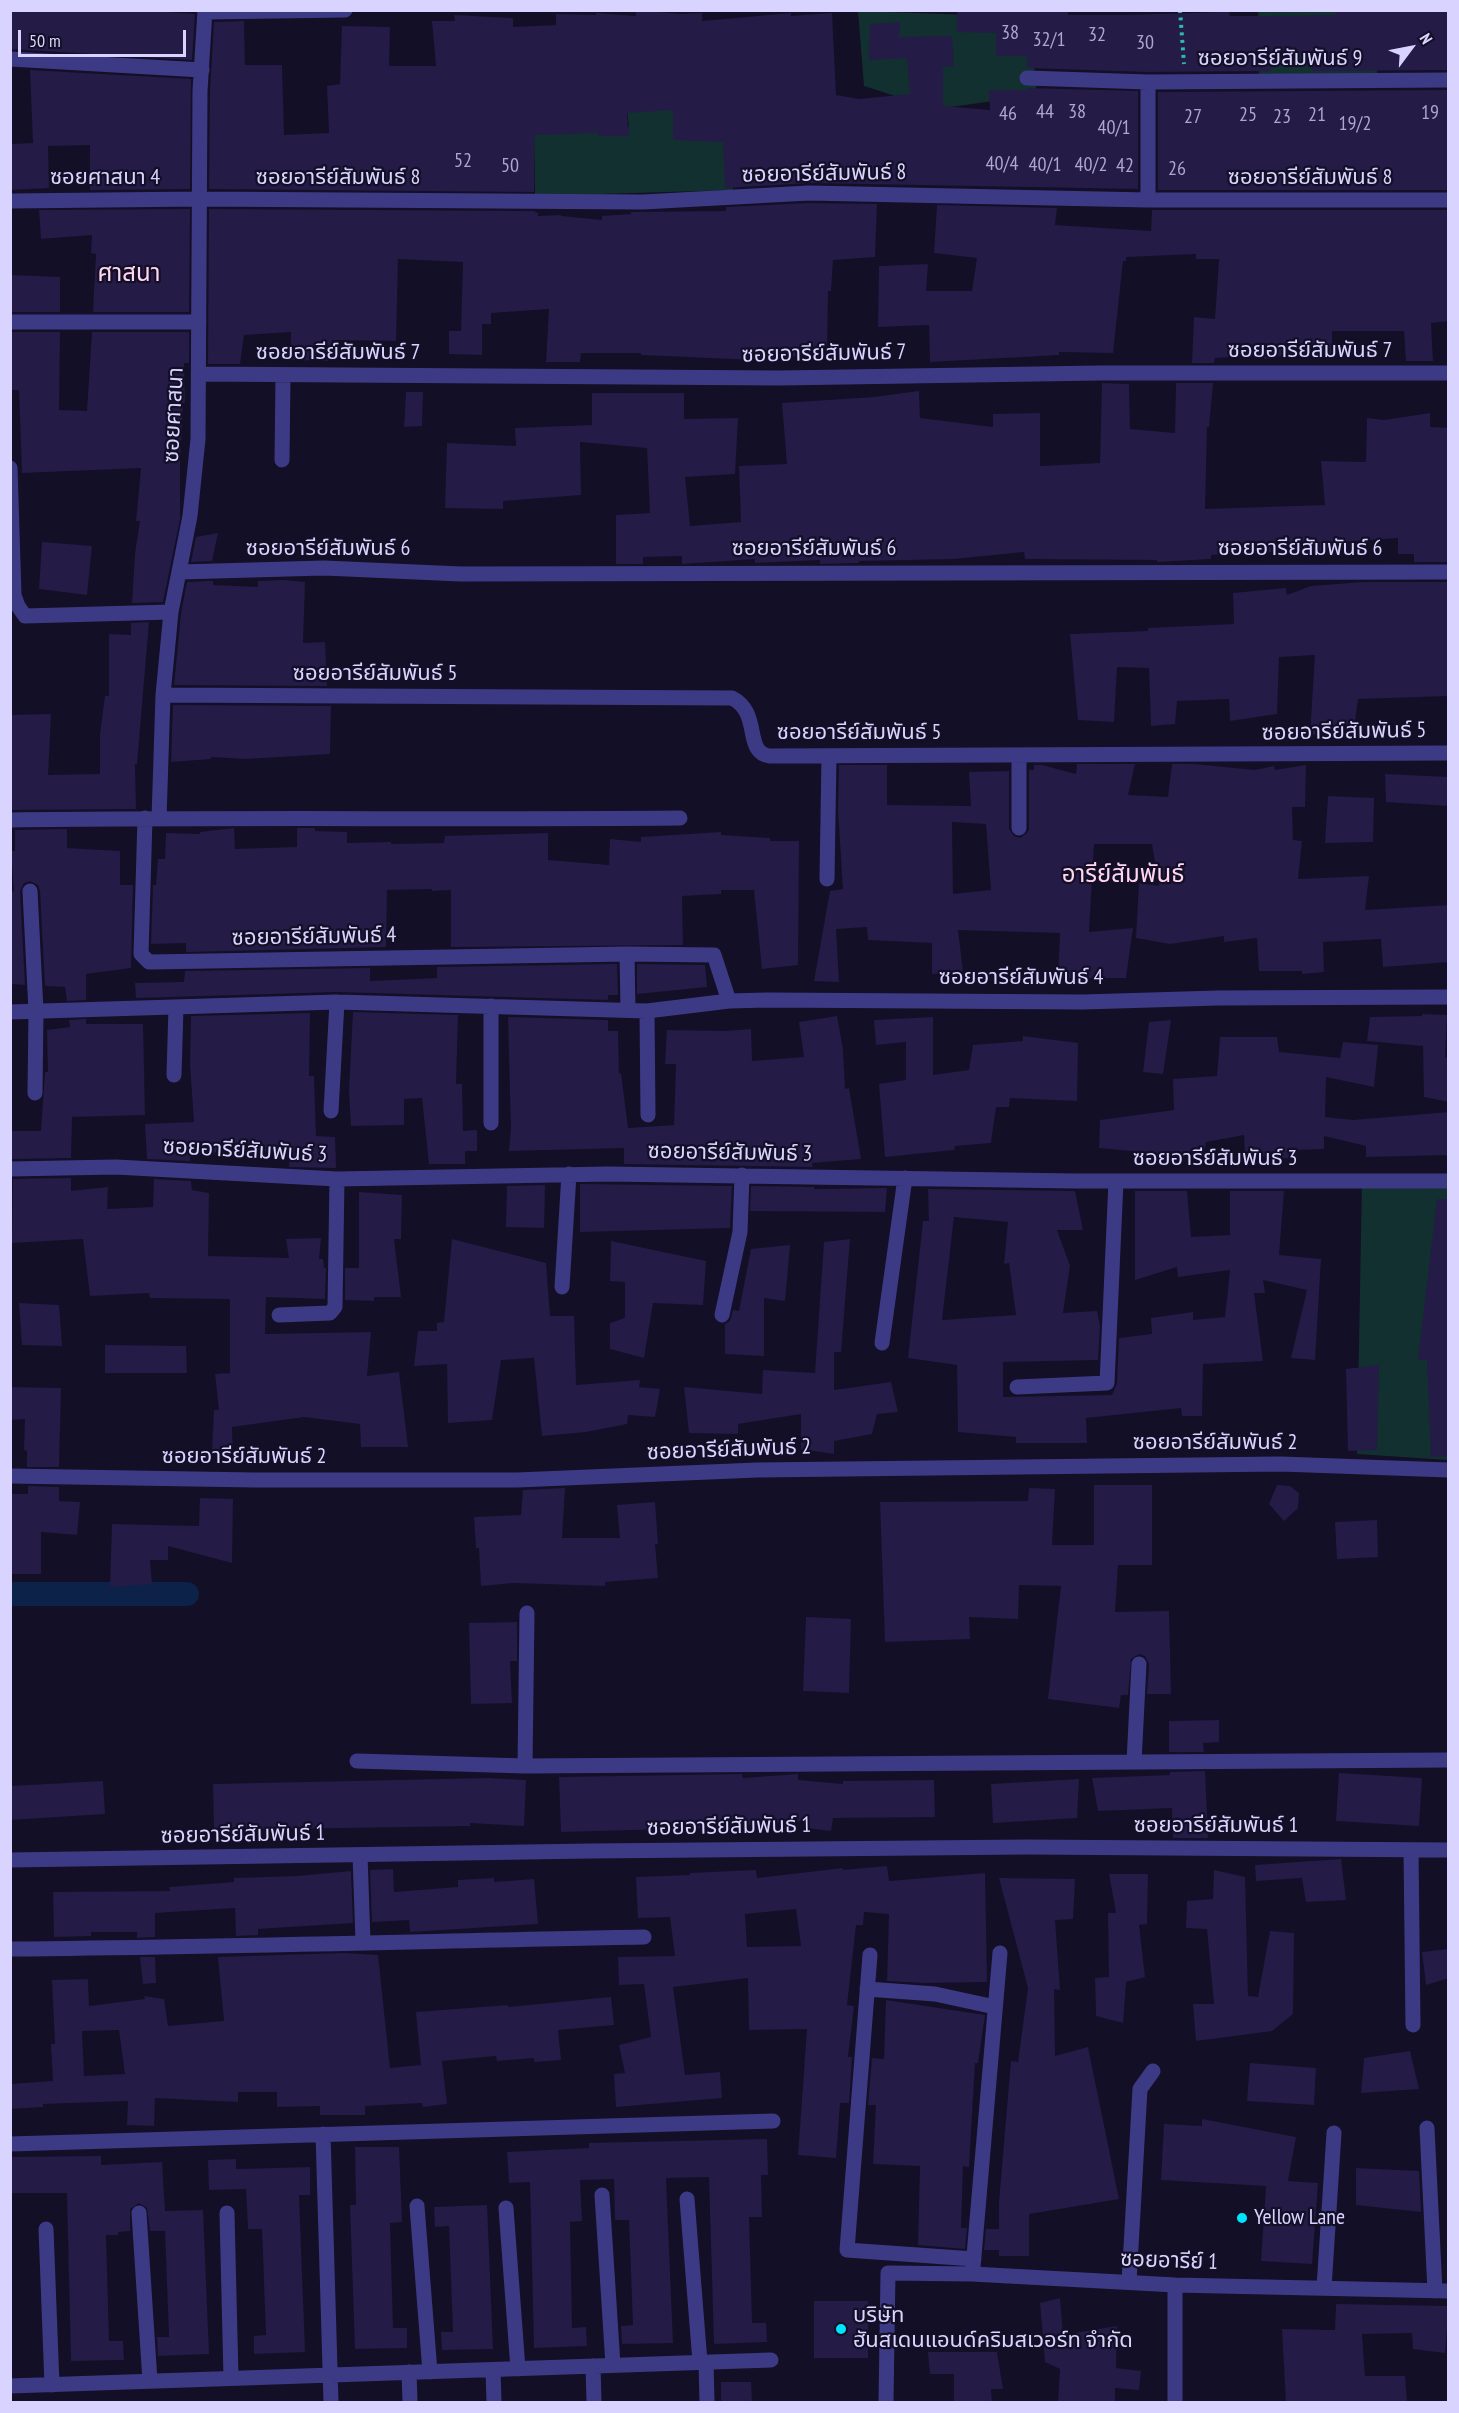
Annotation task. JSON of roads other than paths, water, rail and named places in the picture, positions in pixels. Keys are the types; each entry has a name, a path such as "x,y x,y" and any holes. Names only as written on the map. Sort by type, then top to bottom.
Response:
{"street":[{"path":"205,11 345,10"},
{"name":"ซอยศาสนา","path":"152,818 171,612 190,516 198,439 199,199 205,11"},
{"path":"10,59 202,70"},
{"name":"ซอยอารีย์สัมพันธ์ 9","path":"1027,78 1148,82 1449,80"},
{"path":"1148,82 1148,200"},
{"name":"ซอยอารีย์สัมพันธ์ 8","path":"199,199 643,202 809,193 1148,200 1449,200"},
{"name":"ซอยศาสนา 4","path":"10,201 199,199"},
{"path":"10,322 199,322"},
{"name":"ซอยอารีย์สัมพันธ์ 7","path":"200,374 780,378 1100,373 1449,373"},
{"path":"282,460 283,376"},
{"path":"10,468 14,595 25,616 171,612"},
{"name":"ซอยอารีย์สัมพันธ์ 6","path":"180,572 324,568 461,574 1449,572"},
{"name":"ซอยอารีย์สัมพันธ์ 5","path":"163,695 732,698 742,703 749,714 756,750 762,755 1449,753"},
{"path":"827,879 829,756"},
{"path":"1018,756 1019,828"},
{"path":"10,820 152,818 424,821 680,818"},
{"name":"ซอยอารีย์สัมพันธ์ 4","path":"152,818 141,954 149,962 627,954 714,955 729,1001 1083,1002 1218,998 1449,997"},
{"path":"30,891 36,1011 35,1093"},
{"path":"627,954 628,1010"},
{"path":"10,1012 337,1002 647,1011 729,1001"},
{"path":"331,1111 337,1002"},
{"path":"490,1123 491,1006"},
{"path":"174,1074 176,1007"},
{"path":"647,1011 648,1115"},
{"name":"ซอยอารีย์สัมพันธ์ 3","path":"10,1169 116,1167 337,1179 569,1174 1116,1181 1449,1181"},
{"path":"562,1287 569,1174"},
{"path":"722,1315 740,1232 742,1175"},
{"path":"882,1343 905,1178"},
{"path":"279,1316 330,1313 335,1307 337,1179"},
{"path":"1017,1387 1107,1383 1116,1181"},
{"name":"ซอยอารีย์สัมพันธ์ 2","path":"10,1476 255,1480 517,1480 757,1470 1281,1464 1449,1470"},
{"path":"525,1766 527,1613"},
{"path":"1134,1762 1139,1664"},
{"path":"357,1761 525,1766 1449,1760"},
{"name":"ซอยอารีย์สัมพันธ์ 1","path":"10,1860 1028,1847 1449,1850"},
{"path":"1411,1850 1413,2025"},
{"path":"360,1856 363,1942"},
{"path":"10,1949 189,1948 644,1937"},
{"path":"870,1955 847,2250 939,2257 973,2266 1000,1953"},
{"path":"867,1989 935,1994 995,2007"},
{"path":"1128,2282 1140,2089 1153,2071"},
{"path":"10,2144 773,2121"},
{"path":"1427,2127 1442,2291"},
{"path":"1324,2289 1334,2133"},
{"path":"323,2134 331,2403"},
{"path":"602,2195 613,2365"},
{"path":"687,2199 707,2403"},
{"path":"417,2206 430,2372"},
{"path":"506,2208 518,2369"},
{"path":"139,2213 150,2381"},
{"path":"227,2213 231,2378"},
{"path":"46,2229 52,2385"},
{"path":"939,2257 939,2273"},
{"name":"ซอยอารีย์ 1","path":"886,2403 888,2273 939,2273 973,2266 1175,2285 1442,2291"},
{"path":"1175,2285 1175,2403"},
{"path":"10,2386 771,2360"},
{"path":"593,2366 594,2403"},
{"path":"493,2370 494,2403"},
{"path":"409,2372 410,2403"}],"waterway":[{"path":"10,1594 187,1594"}],"place":[{"name":"Yellow Lane","path":"1242,2218"},
{"name":"บริษัท ฮันสเดนแอนด์คริมสเวอร์ท จำกัด","path":"841,2329"}],"district":[{"name":"ศาสนา","path":"129,274"},
{"name":"อารีย์สัมพันธ์","path":"1123,875"}]}
